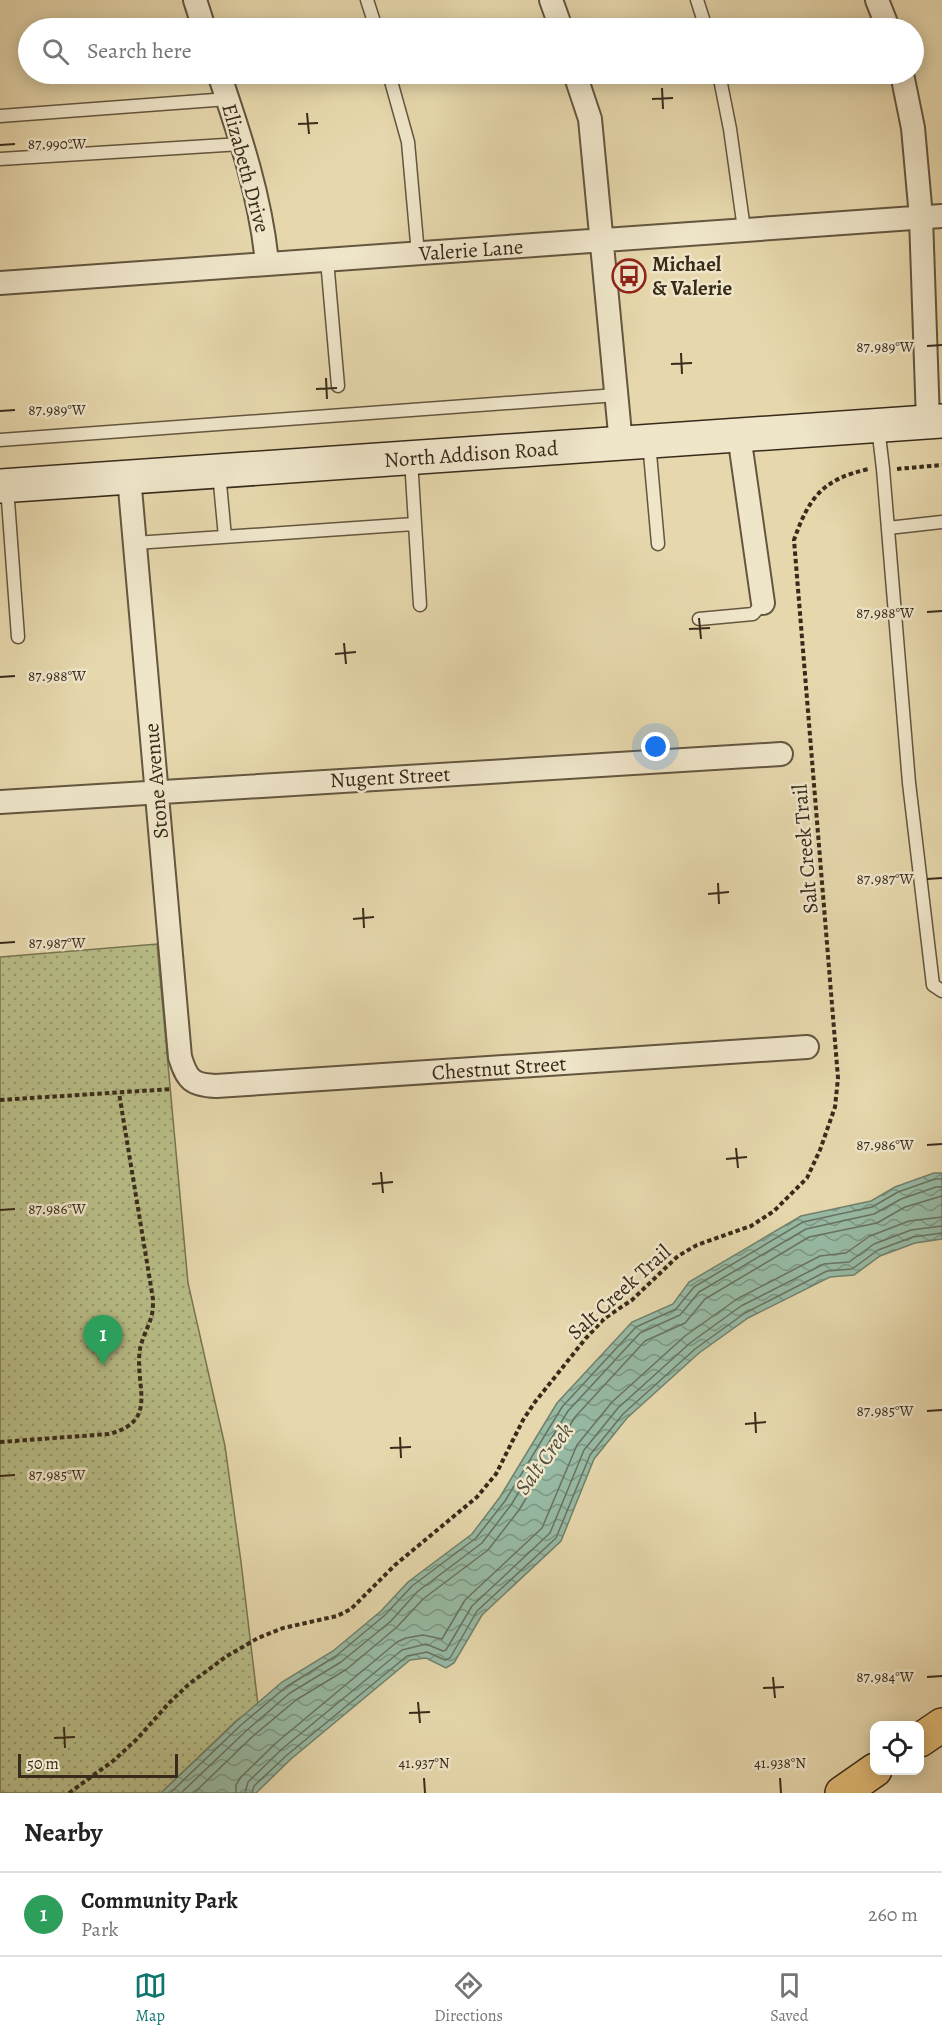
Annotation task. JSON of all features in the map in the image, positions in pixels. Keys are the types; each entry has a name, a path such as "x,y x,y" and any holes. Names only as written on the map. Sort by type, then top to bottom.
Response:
{"highway":[{"path":"924,1737 942,1725"},
{"path":"842,1793 870,1773"}],"street":[{"path":"195,0 201,18"},
{"path":"551,0 557,18"},
{"path":"877,0 884,18"},
{"name":"Elizabeth Drive","path":"223,84 264,228 267,263"},
{"path":"578,84 590,119 617,394 635,442"},
{"path":"904,84 931,216 935,421"},
{"name":"Valerie Lane","path":"0,283 931,216"},
{"name":"North Addison Road","path":"3,486 935,421"},
{"path":"739,435 763,603"},
{"name":"Stone Avenue","path":"129,477 180,1057 185,1073 192,1081"},
{"name":"Nugent Street","path":"0,802 781,754"},
{"name":"Chestnut Street","path":"192,1081 216,1086 807,1047"}],"lane":[{"path":"368,0 373,18"},
{"path":"697,0 703,18"},
{"path":"392,84 408,142 418,254"},
{"path":"721,84 730,129 744,230"},
{"path":"0,116 228,99"},
{"path":"0,159 241,144"},
{"path":"327,261 338,386"},
{"path":"0,440 617,394"},
{"path":"878,425 909,783 933,985 942,991"},
{"path":"635,442 657,544"},
{"path":"411,458 420,605"},
{"path":"219,471 225,537"},
{"path":"3,486 18,637"},
{"path":"888,528 942,522"},
{"path":"135,543 414,524"},
{"path":"699,619 753,614 763,603"}],"path":[{"name":"Salt Creek Trail","path":"69,1793 113,1761 189,1684 227,1656 258,1638 283,1628 337,1616 351,1609 394,1565 477,1497 496,1474 523,1420 535,1402 605,1318 632,1300 678,1256 697,1245 751,1226 774,1211 807,1178 820,1150 835,1107 838,1078 794,540 800,521 818,492 852,473 872,469 942,465"},
{"path":"0,1100 167,1090 192,1081"},
{"path":"0,1442 109,1434 133,1424 140,1412 140,1349 152,1317 153,1299 119,1093"}],"shaded area":[{"path":"157,944 188,1283 225,1446 258,1705 237,1720 161,1793 0,1793 0,957"}],"water":[{"name":"Salt Creek","path":"934,1173 942,1173 942,1239 915,1243 880,1256 854,1275 830,1277 748,1318 699,1353 627,1418 594,1459 561,1541 482,1615 454,1663 446,1668 426,1658 410,1660 291,1759 256,1793 161,1793 282,1682 333,1651 381,1611 408,1582 472,1534 500,1497 557,1403 632,1322 673,1304 689,1282 801,1216 871,1201 895,1187"}],"place":[{"name":"Michael & Valerie","path":"629,276"},
{"name":"Community Park","path":"103,1365"}]}
